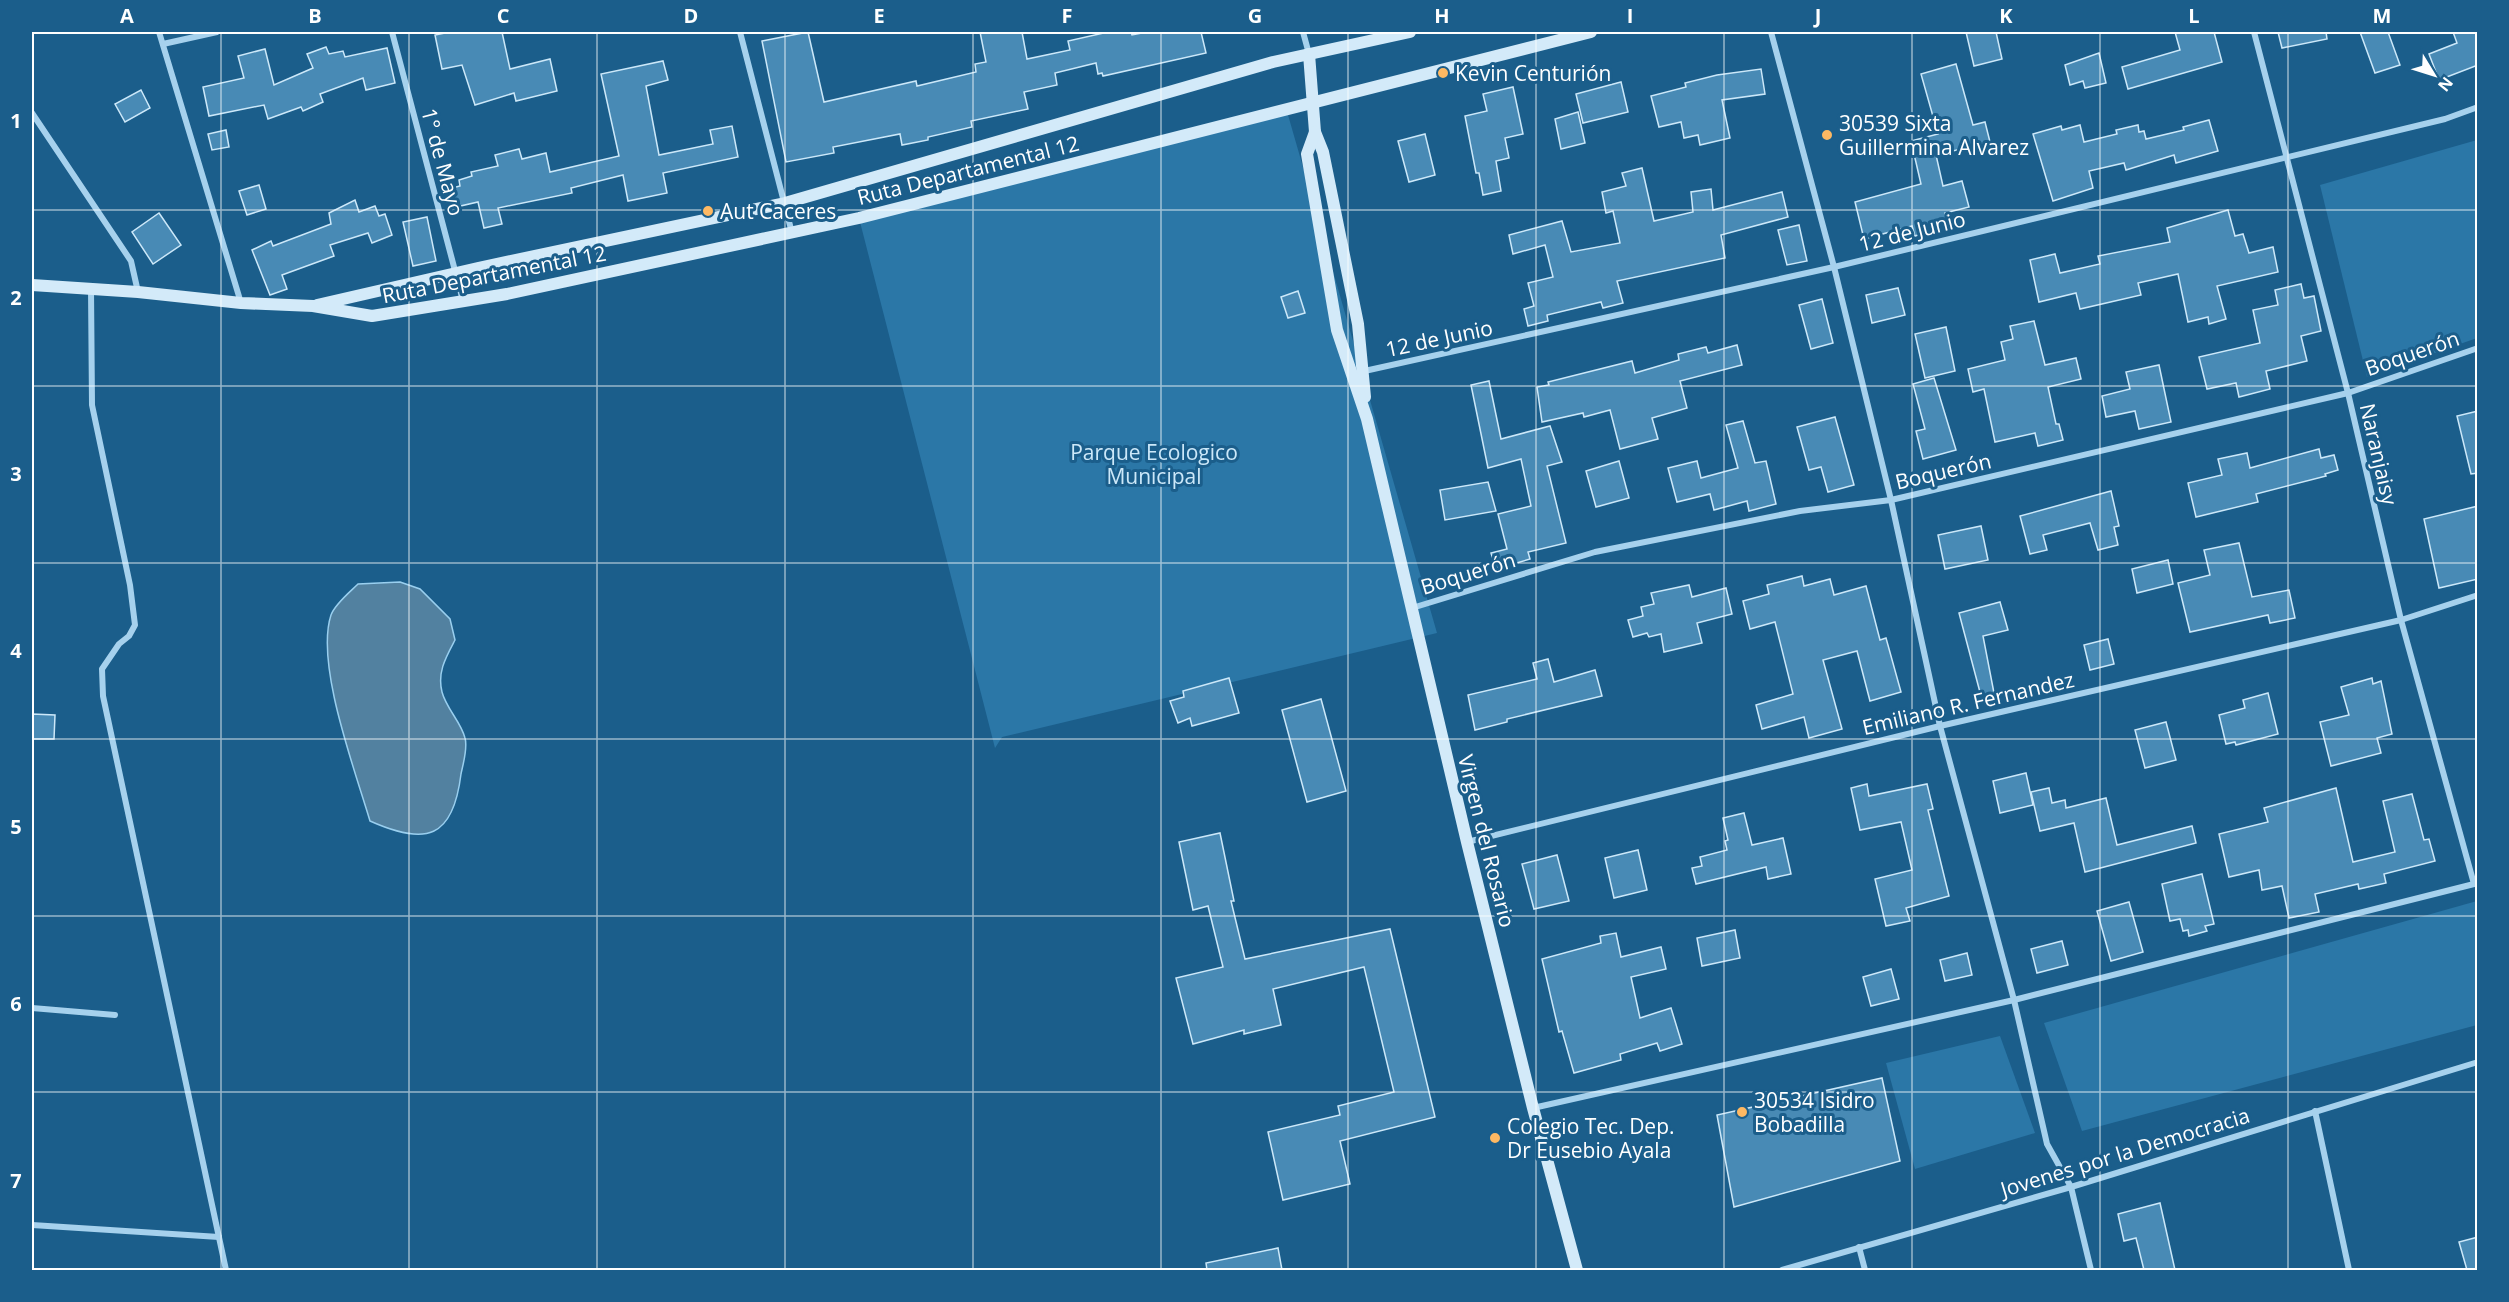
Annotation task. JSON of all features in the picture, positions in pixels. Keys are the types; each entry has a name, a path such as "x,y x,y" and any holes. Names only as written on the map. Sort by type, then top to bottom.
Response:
{"main road":[{"name":"Ruta Departamental 12","path":"313,306 785,203 1273,62 1410,32"},
{"name":"Ruta Departamental 12","path":"32,285 138,292 241,303 313,306 372,316 463,301 792,234 1591,32"},
{"path":"1309,54 1315,132 1323,152 1356,312 1357,372"},
{"path":"1315,132 1307,154 1336,330 1357,372"},
{"name":"Virgen del Rosario","path":"1357,372 1467,842 1576,1270"}],"street":[{"path":"159,32 241,303"},
{"path":"164,44 217,32"},
{"name":"1° de Mayo","path":"392,32 463,301"},
{"path":"740,32 792,234"},
{"path":"1303,32 1309,54"},
{"path":"1771,32 1891,500 1940,726 2014,1000 2047,1144 2071,1187 2091,1270"},
{"name":"Naranjaisy","path":"2254,32 2348,393 2401,620 2476,883"},
{"name":"12 de Junio","path":"1357,372 1833,267 2445,119 2478,107"},
{"path":"32,113 131,261 138,292"},
{"path":"91,289 92,405 130,585 135,625 129,636 119,644 102,669 103,696 226,1270"},
{"name":"Boquerón","path":"1412,608 1595,552 1800,511 1891,500 2348,393 2478,348"},
{"name":"Emiliano R. Fernandez","path":"1467,842 1940,726 2401,620 2478,595"},
{"path":"1533,1108 2014,1000 2476,883"},
{"path":"32,1008 116,1015"},
{"name":"Jovenes por la Democracia","path":"1782,1270 2071,1187 2478,1062"},
{"path":"2315,1111 2349,1270"},
{"path":"32,1225 219,1237"},
{"path":"1859,1247 1864,1270"}],"green space":[{"name":"Parque Ecologico Municipal","path":"1286,108 1437,633 1002,737 995,748 859,218"},
{"path":"2477,140 2477,338 2367,377 2320,185"},
{"path":"2477,901 2477,1025 2082,1131 2044,1023"},
{"path":"2000,1036 2035,1133 1915,1169 1886,1063"}],"shaded area":[{"path":"400,582 420,589 450,619 455,640 443,665 441,685 444,698 466,742 457,796 451,812 443,824 433,831 421,834 390,829 370,821 339,717 328,661 327,636 331,615 339,602 358,584"}],"building":[{"path":"450,32 502,32 510,69 550,59 557,91 516,101 514,93 475,105 462,65 442,69 435,35"},
{"path":"808,32 824,102 916,81 917,86 976,72 975,64 986,62 980,32 1022,32 1027,59 1070,50 1068,41 1108,32 1131,32 1132,35 1147,32 1201,32 1206,53 1103,76 1102,73 1098,74 1096,63 1055,73 1057,85 1024,92 1028,109 971,121 972,127 928,137 928,140 902,145 900,134 833,147 834,153 786,162 762,41"},
{"path":"1966,32 1996,32 2002,59 1974,66"},
{"path":"2175,32 2214,32 2222,62 2128,89 2122,67 2180,50"},
{"path":"2278,32 2326,32 2327,39 2282,48"},
{"path":"2360,32 2388,32 2400,65 2375,73"},
{"path":"2453,32 2478,32 2478,65 2439,80 2429,54 2457,43"},
{"path":"326,47 329,54 343,51 345,57 387,48 395,83 366,90 363,78 320,94 323,102 303,111 301,107 268,119 264,105 209,116 203,87 244,78 238,56 265,49 274,85 313,68 307,54"},
{"path":"2099,53 2106,83 2085,88 2083,81 2070,85 2065,65"},
{"path":"663,61 668,80 646,86 659,155 713,144 710,130 732,126 738,157 663,173 667,193 628,201 623,175 571,188 572,193 498,208 502,224 484,228 478,202 456,207 452,188 460,186 459,180 472,176 471,172 498,166 495,155 519,149 522,159 546,153 550,172 619,156 601,74"},
{"path":"1956,64 1973,125 1985,122 1990,142 1936,155 1943,186 1962,181 1969,207 1945,213 1948,224 1915,236 1912,226 1864,239 1855,202 1921,184 1911,141 1938,134 1921,74"},
{"path":"1761,69 1765,94 1722,100 1730,138 1700,145 1698,135 1684,138 1681,122 1659,127 1651,96 1686,87 1685,83 1717,75"},
{"path":"1621,82 1628,112 1583,123 1576,94"},
{"path":"1513,87 1523,134 1505,138 1509,158 1496,161 1501,191 1483,195 1479,173 1476,173 1465,116 1487,111 1483,94"},
{"path":"141,90 150,108 125,122 115,104"},
{"path":"1578,112 1585,143 1561,149 1555,119"},
{"path":"2209,120 2218,151 2176,163 2174,155 2126,170 2124,163 2089,171 2093,188 2053,201 2033,134 2061,126 2062,130 2080,125 2084,142 2117,134 2116,130 2138,125 2139,132 2144,131 2146,139 2184,130 2183,127"},
{"path":"226,130 229,147 212,150 208,134"},
{"path":"1425,134 1435,175 1409,182 1398,141"},
{"path":"1642,168 1654,221 1693,212 1691,192 1711,189 1713,210 1782,192 1788,217 1721,235 1725,258 1617,281 1623,303 1603,308 1601,302 1547,315 1548,321 1528,326 1524,309 1534,306 1528,283 1553,277 1545,245 1513,254 1509,235 1562,221 1571,252 1620,243 1613,211 1606,213 1602,192 1626,186 1622,173"},
{"path":"259,185 266,209 247,215 239,191"},
{"path":"355,200 359,212 375,206 379,216 385,214 392,235 372,243 368,233 330,245 334,256 282,275 287,289 270,295 252,250 271,241 273,246 331,224 329,213"},
{"path":"2228,210 2235,236 2243,234 2249,253 2273,247 2278,272 2217,286 2226,319 2209,324 2208,317 2188,322 2178,274 2138,283 2141,295 2080,309 2076,293 2039,302 2030,260 2055,254 2060,273 2100,264 2098,256 2170,242 2167,228"},
{"path":"159,213 181,245 153,264 132,232"},
{"path":"427,217 436,261 413,266 403,222"},
{"path":"1799,225 1807,261 1787,265 1778,230"},
{"path":"2301,284 2304,298 2314,296 2321,331 2301,336 2307,361 2266,371 2270,389 2239,397 2236,383 2207,389 2199,357 2260,343 2253,310 2278,305 2275,290"},
{"path":"1898,288 1905,315 1872,323 1866,295"},
{"path":"1298,291 1305,313 1288,318 1281,297"},
{"path":"1822,299 1833,343 1811,349 1799,305"},
{"path":"2034,321 2045,365 2076,358 2081,379 2048,387 2056,424 2059,424 2063,440 2038,446 2035,433 1995,442 1984,389 1973,392 1968,369 2005,360 2001,342 2013,339 2010,326"},
{"path":"1946,327 1955,371 1925,378 1915,334"},
{"path":"1737,345 1742,365 1680,381 1687,408 1652,418 1658,439 1620,449 1610,410 1584,417 1583,413 1542,422 1537,387 1549,385 1548,382 1632,361 1635,373 1679,360 1678,354 1706,347 1708,353"},
{"path":"2159,365 2171,422 2139,429 2135,411 2106,417 2102,396 2130,389 2126,372"},
{"path":"1934,378 1956,450 1923,459 1916,431 1925,429 1913,384"},
{"path":"1489,381 1501,439 1550,426 1562,462 1547,466 1566,543 1528,552 1530,559 1496,569 1491,553 1507,549 1498,514 1531,506 1521,459 1488,468 1471,385"},
{"path":"2478,411 2478,473 2471,474 2457,416"},
{"path":"1835,417 1854,485 1828,492 1821,467 1809,470 1797,427"},
{"path":"1743,421 1755,463 1766,461 1776,504 1749,511 1747,501 1714,510 1710,494 1677,502 1668,468 1697,461 1701,478 1738,468 1726,425"},
{"path":"2319,449 2321,458 2334,455 2338,470 2325,474 2326,476 2256,494 2258,502 2196,517 2188,483 2222,475 2218,459 2247,453 2250,468"},
{"path":"1619,461 1629,498 1596,507 1586,471"},
{"path":"1488,482 1496,511 1445,520 1440,490"},
{"path":"2111,491 2119,526 2114,527 2118,545 2098,550 2090,523 2043,535 2047,550 2030,554 2020,516"},
{"path":"2478,506 2478,579 2439,588 2424,519"},
{"path":"1981,526 1988,560 1945,569 1938,535"},
{"path":"2239,543 2252,597 2289,590 2295,618 2270,623 2268,615 2190,632 2178,583 2210,575 2204,550"},
{"path":"2168,560 2173,584 2137,593 2132,569"},
{"path":"1802,576 1804,586 1830,579 1834,595 1866,586 1880,640 1886,638 1901,692 1870,701 1857,651 1823,660 1842,729 1809,738 1804,717 1762,729 1756,705 1793,694 1775,622 1750,629 1743,601 1769,594 1767,585"},
{"path":"1689,585 1692,597 1726,588 1732,614 1697,623 1702,643 1664,652 1661,634 1649,637 1647,633 1633,637 1628,620 1643,616 1641,607 1654,604 1651,593"},
{"path":"2000,602 2008,630 1983,636 1994,693 1981,696 1959,613"},
{"path":"2108,639 2114,664 2090,670 2084,645"},
{"path":"1548,659 1554,682 1595,670 1602,696 1507,719 1507,722 1475,730 1468,695 1537,679 1533,663"},
{"path":"1229,678 1239,713 1192,726 1190,718 1178,723 1170,701 1184,697 1183,691"},
{"path":"2372,678 2373,684 2381,681 2392,734 2377,738 2381,753 2331,766 2320,722 2349,715 2341,687"},
{"path":"2268,693 2278,734 2236,745 2235,742 2226,744 2219,715 2245,708 2243,700"},
{"path":"1321,699 1346,791 1307,802 1282,710"},
{"path":"32,714 55,715 54,739 32,739"},
{"path":"2166,722 2176,760 2145,768 2135,730"},
{"path":"2026,773 2033,805 2000,813 1993,781"},
{"path":"1867,784 1869,796 1927,784 1933,809 1928,810 1949,896 1906,908 1910,921 1886,926 1875,879 1912,870 1901,822 1860,830 1851,788"},
{"path":"2049,788 2052,803 2065,800 2066,808 2106,798 2117,845 2192,826 2196,843 2085,872 2074,823 2040,831 2031,792"},
{"path":"2336,788 2353,862 2395,852 2383,801 2412,794 2424,840 2429,839 2435,861 2384,874 2386,883 2359,889 2358,884 2315,894 2319,912 2289,918 2282,886 2262,890 2259,870 2229,877 2219,834 2268,822 2264,808"},
{"path":"1744,813 1752,845 1783,838 1791,874 1768,879 1766,867 1696,884 1692,868 1702,866 1700,857 1727,850 1725,841 1728,840 1723,818"},
{"path":"1220,833 1234,901 1231,901 1245,959 1390,929 1435,1117 1340,1141 1350,1184 1283,1200 1268,1132 1340,1115 1338,1106 1394,1092 1364,967 1273,989 1281,1025 1244,1034 1244,1030 1193,1044 1176,978 1223,967 1208,906 1193,910 1179,842"},
{"path":"1638,850 1647,890 1614,898 1605,858"},
{"path":"1557,855 1569,901 1534,909 1522,864"},
{"path":"2202,874 2214,924 2205,926 2207,931 2189,936 2188,930 2183,931 2180,919 2170,921 2162,884"},
{"path":"2129,902 2143,952 2111,961 2097,911"},
{"path":"1735,930 1740,958 1702,966 1697,938"},
{"path":"1616,933 1621,957 1661,947 1666,969 1631,977 1640,1018 1671,1008 1682,1044 1660,1051 1657,1043 1620,1054 1621,1060 1574,1073 1562,1031 1559,1032 1542,959 1601,943 1600,936"},
{"path":"2062,941 2068,965 2037,973 2031,949"},
{"path":"1967,953 1972,975 1945,981 1940,960"},
{"path":"1891,969 1899,999 1871,1006 1863,977"},
{"path":"1882,1078 1900,1161 1734,1207 1717,1115"},
{"path":"2160,1203 2175,1270 2144,1270 2136,1238 2124,1241 2118,1214"},
{"path":"2478,1237 2478,1270 2467,1270 2459,1242"},
{"path":"1278,1248 1282,1270 1207,1270 1206,1263"}],"place":[{"name":"Kevin Centurión","path":"1443,73"},
{"name":"30539 Sixta Guillermina Alvarez","path":"1827,135"},
{"name":"Aut Caceres","path":"708,211"},
{"name":"30534 Isidro Bobadilla","path":"1742,1112"},
{"name":"Colegio Tec. Dep. Dr Eusebio Ayala","path":"1495,1138"}]}
